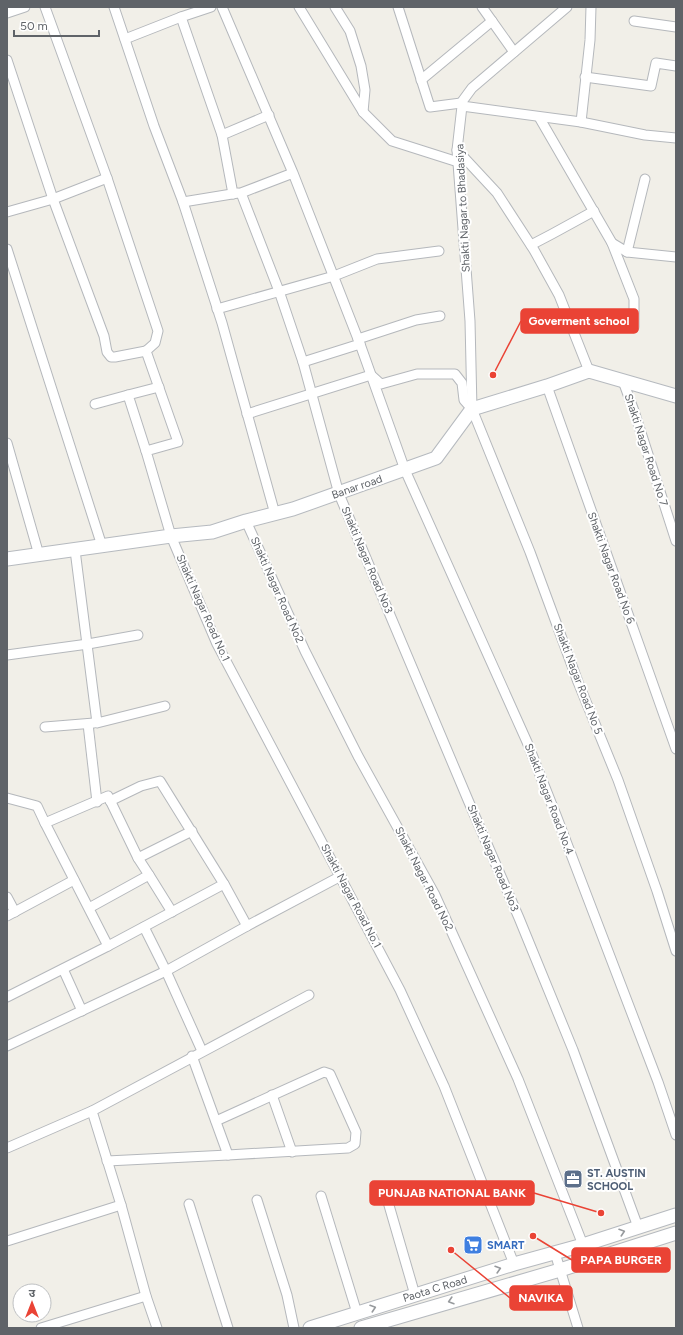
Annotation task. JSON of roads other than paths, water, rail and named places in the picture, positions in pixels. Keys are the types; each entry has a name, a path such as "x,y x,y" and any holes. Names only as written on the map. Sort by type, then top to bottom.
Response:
{"street":[{"path":"7,13 25,7"},
{"path":"7,60 53,199 104,336 107,352 111,357 115,357 146,351 155,343 158,331 107,178 45,7"},
{"path":"114,7 154,126 183,202 217,309 248,414 275,514"},
{"path":"125,38 211,7"},
{"name":"Shakti Nagar Road No.4","path":"222,7 269,115 334,276 405,470 527,742 658,1082 676,1135"},
{"path":"299,7 363,112 392,141 458,162"},
{"path":"335,7 350,32 361,66 365,90 363,112"},
{"path":"398,7 430,107 461,105 581,122 645,135 676,138"},
{"path":"482,7 514,52"},
{"path":"461,105 472,88 567,7"},
{"path":"581,122 590,40 591,7"},
{"name":"Shakti Nagar Road No3","path":"181,17 222,135 237,193 279,291 304,362 339,494 519,918 572,1050 638,1227"},
{"path":"634,21 676,27"},
{"path":"421,80 492,22"},
{"path":"586,77 650,86 656,63 676,66"},
{"name":"Shakti Nagar to Bhadasiya","path":"461,105 458,162 470,321 472,409"},
{"path":"222,135 269,115"},
{"path":"539,117 612,242 634,299 634,327"},
{"path":"458,150 497,193 530,245 559,295 589,371"},
{"path":"183,202 237,193 293,173"},
{"path":"7,212 53,199 107,178"},
{"path":"627,252 645,179"},
{"path":"530,245 594,211"},
{"path":"612,242 627,252 676,257"},
{"path":"7,250 102,546"},
{"path":"217,309 334,276 377,259 438,251"},
{"path":"304,362 416,320 440,316"},
{"path":"146,351 178,442 146,451"},
{"path":"472,409 547,386 589,371 676,396"},
{"name":"Shakti Nagar Road No 5","path":"371,375 381,384 417,374 455,374 462,383 464,400 472,409 530,552 578,682 618,780 657,891 676,951"},
{"path":"248,414 371,375"},
{"name":"Shakti Nagar Road No 7","path":"622,381 634,411 676,541"},
{"name":"Shakti Nagar Road No 6","path":"547,386 676,749"},
{"path":"95,404 159,387"},
{"name":"Shakti Nagar Road No.1","path":"128,395 172,536 217,644 400,990 444,1086 514,1264"},
{"name":"Banar road","path":"7,559 172,536 212,532 246,521 293,509 339,494 436,458 472,409"},
{"path":"7,443 39,555"},
{"name":"Shakti Nagar Road No2","path":"246,521 305,651 358,756 435,895 518,1079 583,1245"},
{"path":"75,550 88,644 97,802"},
{"path":"7,656 138,635"},
{"path":"46,727 93,723 165,706"},
{"path":"110,801 141,786 160,781 224,884 247,926"},
{"path":"45,823 108,796 138,858 172,912"},
{"path":"7,798 37,806 108,946"},
{"path":"138,858 192,831"},
{"path":"88,908 149,875"},
{"path":"7,1046 166,971 341,876"},
{"path":"7,896 11,914 74,880"},
{"path":"7,997 108,946 224,884"},
{"path":"144,927 166,971 202,1051"},
{"path":"63,969 82,1011"},
{"path":"7,1148 92,1111 309,994"},
{"path":"192,1056 228,1155"},
{"path":"108,1161 292,1152 348,1148 355,1144 356,1132 330,1074 324,1072 216,1121"},
{"path":"272,1095 292,1152"},
{"path":"92,1111 121,1205 146,1296 157,1328"},
{"path":"386,1195 415,1295"},
{"path":"321,1196 357,1313"},
{"path":"257,1200 287,1295 294,1328"},
{"path":"189,1204 228,1328"},
{"path":"7,1241 121,1205"},
{"name":"Paota C Road","path":"310,1328 514,1264 583,1245 676,1215"},
{"path":"361,1328 560,1270 676,1233"},
{"path":"555,1253 578,1328"},
{"path":"41,1328 146,1296"}],"place":[{"name":"Goverment school","path":"493,375"},
{"name":"ST. AUSTIN SCHOOL","path":"573,1179"},
{"name":"PUNJAB NATIONAL BANK","path":"601,1213"},
{"name":"PAPA BURGER","path":"533,1236"},
{"name":"SMART","path":"473,1245"},
{"name":"NAVIKA","path":"451,1250"}]}
